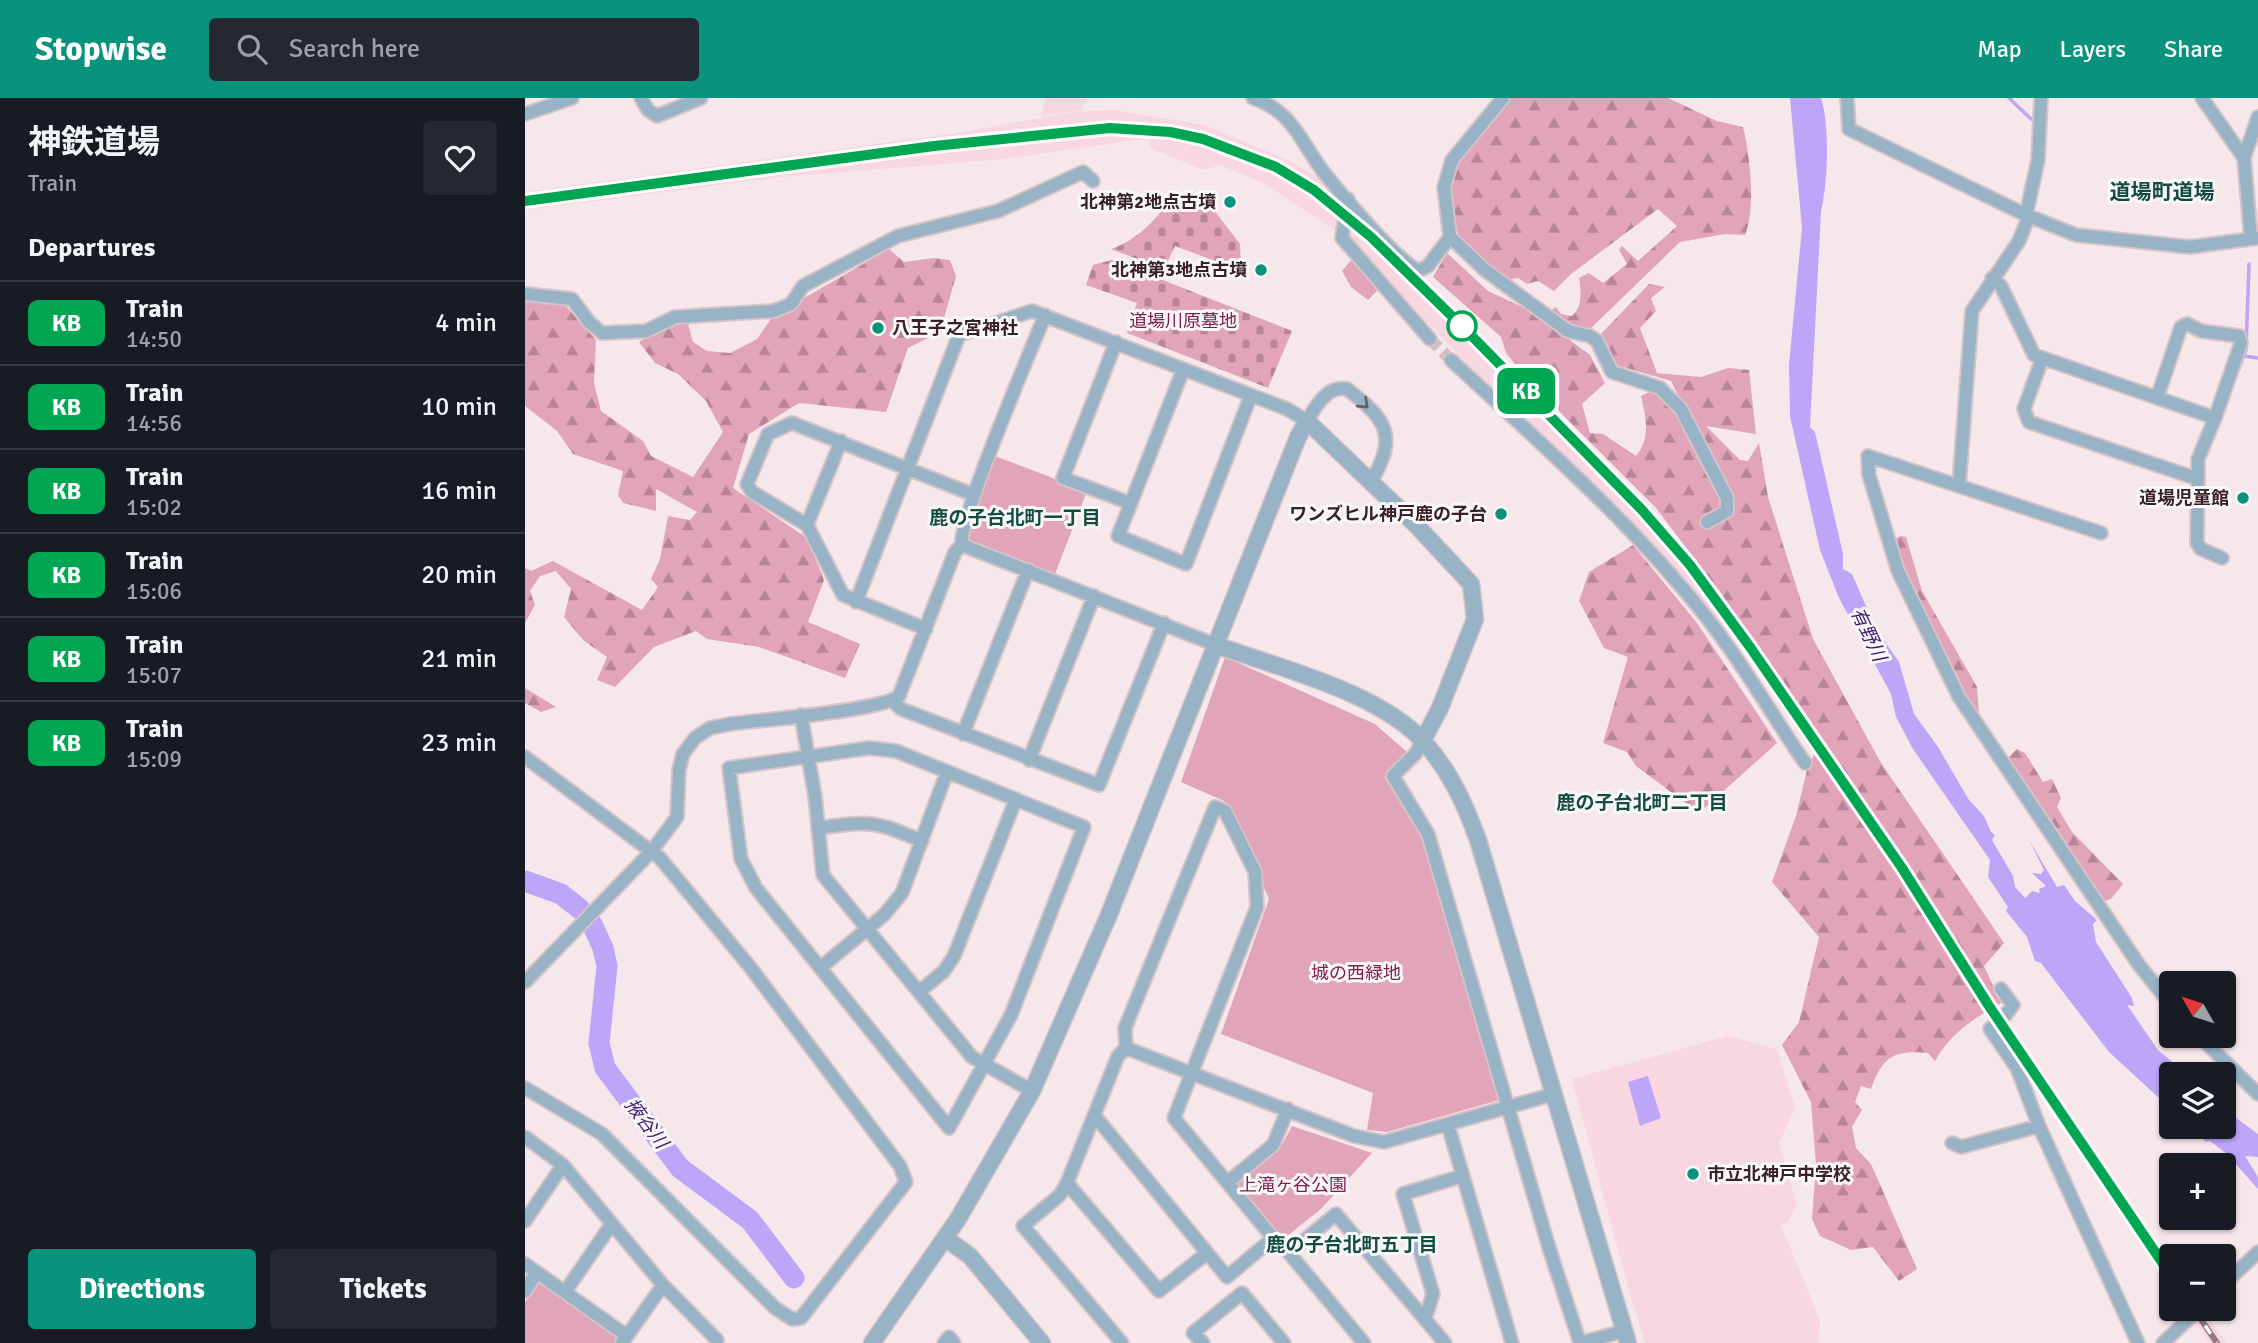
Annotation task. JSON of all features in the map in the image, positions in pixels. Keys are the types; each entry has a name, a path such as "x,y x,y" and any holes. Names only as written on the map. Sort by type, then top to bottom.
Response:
{"street":[{"path":"525,114 572,98"},
{"path":"641,98 648,110 657,116 701,98"},
{"path":"1253,98 1281,111 1325,173 1414,268 1421,270 1428,266 1450,237"},
{"path":"1503,98 1452,160 1444,187 1450,237 1486,271 1569,331 1590,336 1597,341 1612,372 1660,388 1681,409 1727,498 1727,511 1707,522"},
{"path":"1847,98 1849,129 2026,215 2076,235 2190,247 2255,239 2244,158 2258,117"},
{"path":"1959,486 1972,311 2019,242 2027,221 2038,160 2041,98"},
{"path":"2201,98 2244,158"},
{"path":"525,294 572,299 589,322 602,333 646,331 675,317 774,311 791,304 803,286 898,236 998,211 1083,172 1093,181"},
{"path":"1348,200 1342,238 1430,339"},
{"path":"1992,278 2001,286 2034,355 2215,418"},
{"path":"856,602 959,335 1032,311 1287,409 1307,421 1371,482 1459,568 1471,584 1475,620 1467,642 1440,708 1423,740 1416,753 1393,776 1428,834 1580,1343 1626,1337 1470,816 1446,771 1423,740 1392,717 1353,696 963,545"},
{"path":"525,982 651,852 677,817 679,769 683,754 695,738 710,728 893,701 899,695 955,552 963,545 963,527 974,495 1045,315"},
{"path":"2157,398 2181,327 2187,324 2201,331 2238,336 2241,343 2198,459 2197,543 2201,549 2222,558"},
{"path":"1116,342 1063,478 1131,503"},
{"path":"2042,359 2024,410 2029,422 2198,479"},
{"path":"1451,360 1588,484 1666,568 1732,651 1805,764"},
{"path":"1183,370 1118,536 1186,564 1251,396"},
{"path":"872,1343 945,1238 1032,1091 1108,917 1247,562 1307,421 1324,397 1334,389 1343,387 1385,425 1388,441 1371,482"},
{"path":"926,629 843,595 807,525 752,492 747,484 768,434 792,423 974,495"},
{"path":"807,525 841,441"},
{"path":"2101,533 1868,456 1869,475 1898,571 1959,697 2139,965 2159,990"},
{"path":"963,734 1028,570"},
{"path":"1030,760 1094,596"},
{"path":"893,701 901,709 1098,785 1164,624"},
{"path":"801,715 823,875 972,1057 1032,1091"},
{"path":"869,748 895,751 1084,827 1011,1015 949,1128 820,968 746,872 741,859 729,768 808,757 869,748"},
{"path":"525,757 651,852 758,977 900,1166 906,1182 801,1318 792,1319 775,1308 602,1134 525,1088"},
{"path":"820,968 894,906 902,893 947,772"},
{"path":"919,992 944,971 954,956 1016,799"},
{"path":"1095,1116 1227,1277 1273,1238 1174,1118 1257,907 1255,872 1225,811 1215,807 1125,1028 1126,1048 1118,1056 1067,1183 1060,1195 1023,1226 1122,1343"},
{"path":"818,828 862,821 879,823 922,841"},
{"path":"2001,989 2013,1005 1990,1029 2017,1068 2039,1126 2138,1343"},
{"path":"1126,1048 1377,1142 1448,1125 1554,1094"},
{"path":"2211,1048 2258,1094"},
{"path":"1228,1182 1273,1144 1288,1109"},
{"path":"1448,1125 1512,1343"},
{"path":"1952,1143 1961,1147 2039,1126"},
{"path":"525,1137 563,1165 663,1285 717,1342"},
{"path":"525,1221 563,1165"},
{"path":"1425,1319 1433,1294 1403,1194 1462,1176"},
{"path":"1067,1183 1159,1291 1207,1253"},
{"path":"1364,1343 1289,1253 1336,1214 1445,1343"},
{"path":"565,1292 611,1225"},
{"path":"945,1238 970,1256 1042,1343"},
{"path":"2236,1273 2258,1252"},
{"path":"525,1264 625,1339 663,1285"},
{"path":"525,1291 537,1272"},
{"path":"1203,1343 1193,1332 1242,1293 1284,1343"},
{"path":"2163,1343 2186,1321"},
{"path":"944,1343 949,1337 954,1343"}],"shaded area":[{"path":"1046,98 1088,98 1081,110 1041,116"},
{"path":"1114,110 1205,125 1292,162 1324,181 1339,198 1336,231 1263,183 1220,165 1204,170 1150,148 1149,138 1003,159 782,177 525,210 525,192 964,132 1073,112"},
{"path":"1350,212 1558,417 1689,555 1803,717 2159,1245 2159,1267 1738,643 1625,515 1472,369 1348,240"},
{"name":"市立北神戸中学校","path":"1728,1036 1777,1049 1795,1108 1779,1143 1797,1205 1788,1222 1781,1225 1820,1321 1818,1343 1645,1343 1631,1298 1572,1079"},
{"path":"2195,1321 2211,1321 2226,1343 2210,1343"}],"green space":[{"path":"1507,98 1668,98 1717,121 1743,127 1750,167 1751,197 1745,235 1725,234 1680,242 1586,333 1567,327 1551,310 1556,307 1561,314 1572,316 1576,312 1580,298 1579,278 1589,273 1603,283 1627,264 1619,250 1622,246 1638,261 1677,226 1658,209 1571,274 1554,291 1538,281 1527,284 1518,278 1504,281 1461,239 1454,225 1453,207 1447,188 1455,163"},
{"path":"1175,191 1207,201 1240,244 1241,271 1175,246 1164,269 1111,249 1130,240 1148,226"},
{"path":"889,249 904,262 934,258 950,260 956,276 940,332 908,348 886,412 799,403 749,434 733,488 807,538 824,580 808,622 860,644 845,678 759,647 707,639 696,631 654,647 615,687 597,680 607,657 583,640 564,617 571,589 556,571 540,576 530,591 535,605 525,623 525,568 531,571 553,561 642,610 658,587 651,579 660,559 668,516 690,520 697,512 656,489 656,511 623,503 618,495 623,471 573,454 557,431 525,406 525,300 565,305 596,340 594,383 601,411 643,441 651,456 693,477 723,432 706,401 678,374 655,363 639,342 676,320 687,320 693,342 707,351 730,353 757,339 773,316"},
{"path":"1447,253 1488,291 1531,311 1590,355 1605,383 1582,404 1590,433 1603,434 1636,456 1644,442 1645,434 1646,420 1641,396 1651,391 1671,404 1682,403 1671,381 1613,364 1598,337 1649,284 1665,287 1651,298 1656,311 1640,328 1657,373 1701,377 1728,368 1749,370 1756,434 1706,426 1740,460 1748,461 1759,443 1768,497 1813,639 1881,763 2004,943 1984,966 2001,1003 1963,1028 1935,1061 1928,1053 1906,1053 1898,1054 1885,1062 1871,1089 1861,1086 1855,1102 1862,1110 1852,1127 1856,1148 1871,1164 1917,1269 1899,1281 1873,1247 1851,1250 1820,1236 1812,1219 1816,1165 1811,1102 1782,1045 1799,1022 1819,937 1772,882 1796,816 1808,766 1822,741 1720,592 1656,508 1529,381 1506,353 1501,337 1433,277"},
{"path":"1353,258 1381,287 1368,300 1351,287 1342,271"},
{"name":"道場川原墓地","path":"1112,260 1292,331 1268,388 1127,333 1137,303 1086,285 1093,265"},
{"path":"995,456 1087,491 1055,574 963,539"},
{"path":"1900,536 1906,537 1922,591 1977,687 1979,715 1920,608 1893,540"},
{"path":"1633,545 1697,623 1777,743 1699,813 1636,766 1627,752 1603,743 1628,657 1604,648 1579,601 1589,572"},
{"name":"城の西緑地","path":"1225,657 1375,724 1407,752 1386,777 1425,836 1503,1099 1387,1132 1367,1130 1373,1093 1221,1034 1269,899 1224,801 1181,782"},
{"path":"525,688 556,707 541,712 525,703"},
{"path":"2017,749 2025,753 2043,782 2052,779 2061,798 2057,807 2072,832 2123,884 2111,899 2104,901 2011,765 2009,757"},
{"name":"上滝ヶ谷公園","path":"1292,1126 1372,1153 1321,1209 1282,1240 1235,1185 1279,1150"},
{"path":"539,1282 620,1337 616,1343 525,1343 525,1302"}],"water":[{"name":"有野川","path":"1790,98 1821,98 1826,124 1826,170 1821,211 1810,427 1815,432 1843,554 1843,569 1852,574 1876,629 1899,662 1914,714 1938,747 1969,800 1984,816 1995,835 1992,840 2013,876 2015,887 2025,898 2032,891 2040,893 2039,889 2046,886 2032,873 2041,874 2044,870 2029,840 2057,887 2064,885 2075,901 2097,920 2093,924 2096,942 2132,998 2134,1006 2127,1005 2158,1050 2172,1062 2159,1062 2159,1098 2109,1052 2041,963 2035,961 2027,937 2006,911 2008,907 1988,877 1990,860 1913,749 1896,717 1891,694 1839,598 1820,550 1790,416 1789,365 1802,228"},
{"path":"1648,1076 1661,1118 1640,1126 1628,1082"},
{"path":"2236,1118 2258,1134 2258,1157 2245,1156 2258,1177 2258,1189 2236,1164 2236,1153 2226,1153 2210,1141 2203,1139 2236,1139"}],"waterway":[{"path":"2009,98 2031,119"},
{"path":"2227,400 2246,350 2249,264"},
{"path":"2244,356 2258,358"},
{"name":"掖谷川","path":"525,881 561,894 580,909"},
{"name":"掖谷川","path":"592,924 603,948 607,966 599,1043 605,1068 680,1168 750,1220 794,1278"}],"tunnel":[{"path":"1430,339 1451,360"}],"railway":[{"path":"525,201 934,146 1110,128 1170,132 1203,139 1276,167 1314,190 1371,237 1463,327 1642,510 1690,565 1750,647 1902,868 1989,1006 2159,1257"},
{"path":"2202,1321 2217,1343"}],"train":[{"name":"KB","path":"525,201 661,185 934,146 1110,128 1170,132 1203,139 1276,167 1314,190 1371,237 1463,327 1642,510 1690,565 1750,647 1902,868 1989,1006 2159,1257"}],"place":[{"name":"北神第2地点古墳","path":"1230,202"},
{"name":"北神第3地点古墳","path":"1261,270"},
{"name":"八王子之宮神社","path":"878,328"},
{"name":"道場児童館","path":"2243,498"},
{"name":"ワンズヒル神戸鹿の子台","path":"1501,514"},
{"name":"市立北神戸中学校","path":"1693,1174"}],"district":[{"name":"道場町道場","path":"2162,192"},
{"name":"鹿の子台北町一丁目","path":"1015,517"},
{"name":"鹿の子台北町二丁目","path":"1642,802"},
{"name":"鹿の子台北町五丁目","path":"1352,1244"}]}
